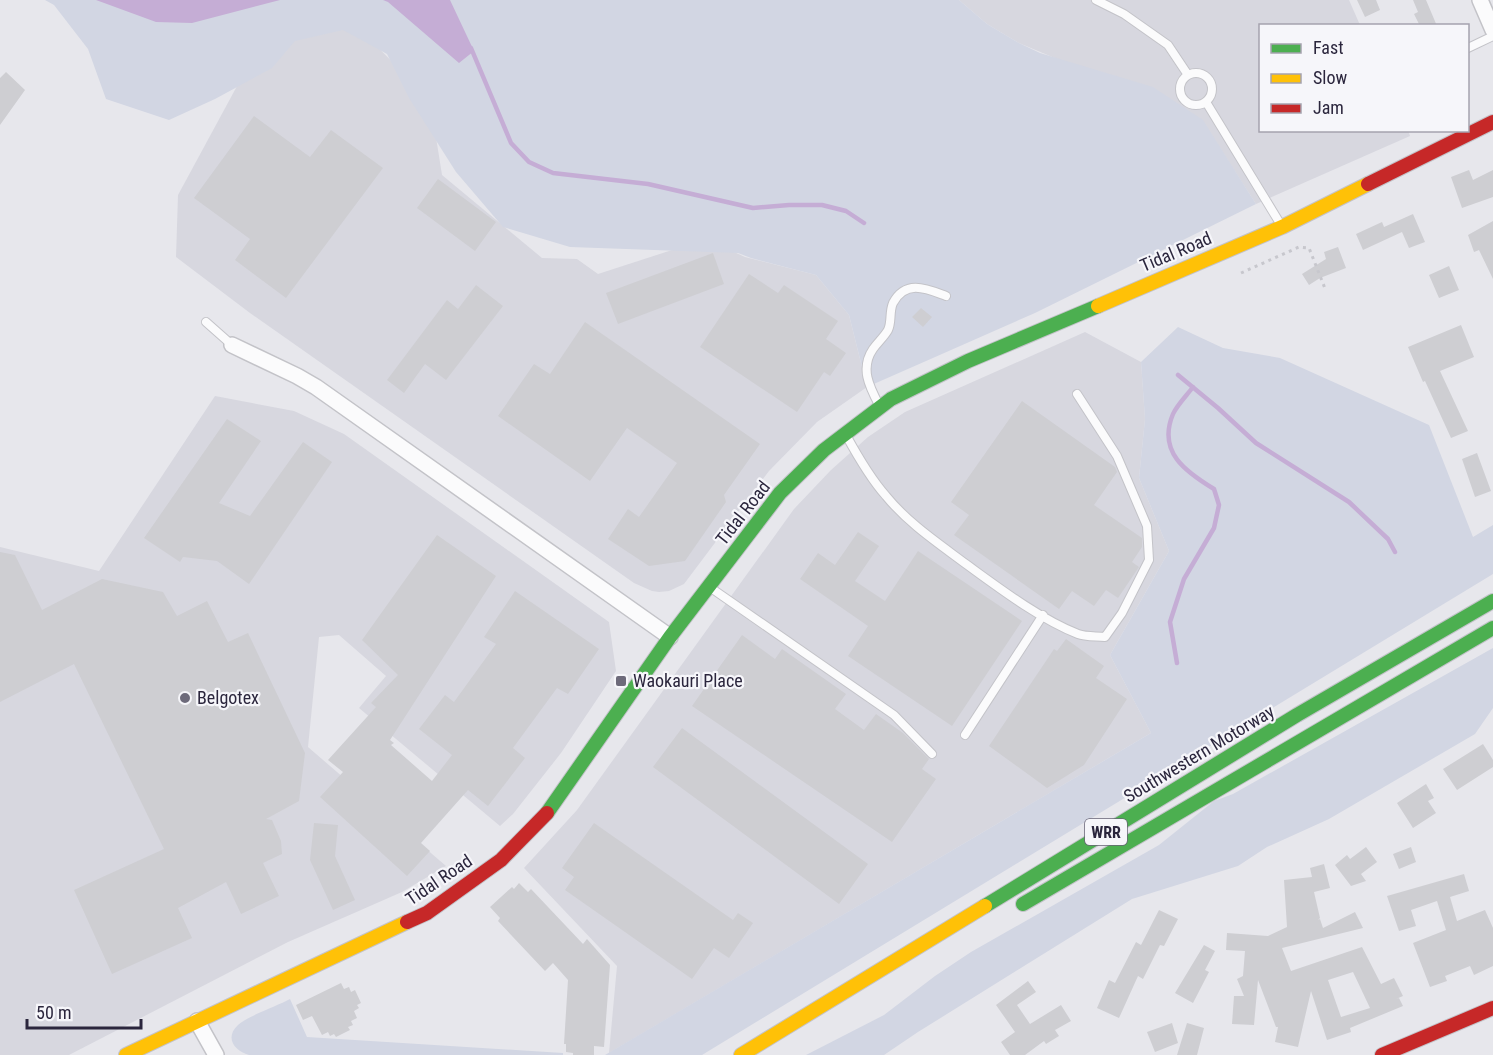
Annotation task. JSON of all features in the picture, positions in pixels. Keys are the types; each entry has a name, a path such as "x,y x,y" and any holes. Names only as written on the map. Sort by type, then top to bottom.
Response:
{"main road":[{"name":"Tidal Road","path":"126,1055 427,913 501,860 544,817 670,637 780,493 824,450 891,399 968,361 1282,227 1493,122"},
{"name":"Southwestern Motorway","path":"741,1055 1297,715 1493,599"},
{"name":"WRR","path":"1006,914 1493,628"},
{"path":"1382,1055 1493,1008"}],"street":[{"path":"1479,0 1493,30"},
{"path":"232,345 316,387 670,637"},
{"path":"197,1021 216,1055"}],"lane":[{"path":"1096,0 1124,14 1168,45 1188,75"},
{"path":"1469,47 1493,36"},
{"path":"1198,74 1208,78 1211,93 1206,102 1196,105 1183,98 1180,93 1181,83 1188,75 1198,74"},
{"path":"1206,102 1282,227"},
{"path":"880,407 868,382 866,366 868,357 889,328 894,303 902,294 915,287 924,287 946,296"},
{"path":"206,322 232,345"},
{"path":"845,434 863,466 886,497 911,521 1002,590 1043,615 1080,635 1105,637 1122,614 1149,560 1148,526 1117,456 1077,394"},
{"path":"708,586 894,715 932,754"},
{"path":"965,735 1043,615"}],"path":[{"path":"1241,273 1299,246 1305,246 1309,248 1326,291"}],"shaded area":[{"path":"45,0 959,0 987,24 1019,43 1040,53 1153,87 1203,120 1256,204 1035,313 867,387 849,315 816,275 738,253 570,247 503,227 456,172 409,98 387,54 343,30 295,41 272,68 215,99 169,120 106,99 88,49 54,5"},
{"path":"96,0 280,0 192,23 156,22"},
{"path":"383,0 450,0 474,51 459,63"},
{"path":"959,0 1349,0 1360,24 1259,24 1259,132 1409,132 1410,136 1256,204 1202,120 1019,43 987,24"},
{"path":"338,7 430,100 442,175 542,258 577,259 598,274 706,239 745,257 816,275 849,315 867,387 817,422 769,471 684,584 669,591 659,592 634,583 250,313 176,257 178,195 262,40"},
{"path":"1178,327 1223,348 1280,358 1429,425 1473,537 1493,525 1493,574 702,1055 605,1055 1151,733 1110,655 1169,551 1139,478 1145,419 1141,362"},
{"path":"1085,332 1141,362 1145,419 1139,478 1169,551 1110,655 1151,733 609,1053 617,966 524,868 577,810 794,509 831,470 868,437 905,412"},
{"path":"215,396 294,411 344,434 609,622 616,671 561,753 513,814 500,826 359,708 386,676 339,635 319,637 308,747 446,866 402,892 288,942 69,1055 0,1055 0,547 99,571"},
{"path":"1493,648 1493,708 1475,734 1329,819 1267,847 1238,866 1132,899 884,1055 806,1055 884,1015 971,952 1159,845 1214,801 1233,794"},
{"path":"290,999 307,1037 563,1053 563,1055 249,1055 236,1047 232,1035 238,1025"}],"building":[{"path":"1357,0 1376,0 1380,10 1365,17"},
{"path":"1413,0 1426,0 1436,24 1419,24 1414,14 1418,12"},
{"path":"6,72 25,90 0,125 0,78"},
{"path":"254,116 310,157 331,130 383,168 286,298 235,260 250,239 194,198"},
{"path":"1469,170 1473,180 1493,170 1493,197 1462,208 1451,177"},
{"path":"438,179 496,222 475,251 417,208"},
{"path":"1413,214 1425,242 1409,248 1402,232 1363,250 1356,234 1382,222 1384,227"},
{"path":"1493,221 1493,279 1479,250 1474,252 1468,235"},
{"path":"1338,247 1346,268 1309,285 1302,274 1326,259 1324,252"},
{"path":"713,253 724,284 618,324 606,293"},
{"path":"1449,266 1459,290 1439,298 1429,275"},
{"path":"749,274 778,293 784,285 838,321 826,339 846,353 830,376 824,372 797,412 700,347"},
{"path":"476,285 503,306 446,380 425,364 404,393 387,380 447,300 458,309"},
{"path":"921,308 932,317 923,327 912,317"},
{"path":"585,322 760,444 724,495 726,502 685,561 649,566 608,539 628,509 639,517 677,463 627,428 590,481 498,416 534,364 550,374"},
{"path":"1461,325 1474,357 1440,371 1468,431 1451,438 1408,347"},
{"path":"1022,401 1115,467 1117,472 1094,505 1142,538 1142,547 1132,562 1139,567 1118,598 1106,590 1094,606 1072,591 1059,609 954,535 969,515 951,502"},
{"path":"227,419 261,441 219,503 250,516 303,442 332,462 249,584 217,561 183,557 180,562 144,538"},
{"path":"1477,453 1491,491 1475,497 1462,459"},
{"path":"858,532 879,546 855,581 885,601 918,551 1022,621 952,726 848,656 868,626 800,579 818,553 835,565"},
{"path":"437,535 496,576 390,740 394,743 391,745 432,781 452,755 419,729 445,695 454,702 496,644 484,637 515,591 599,649 568,694 557,688 513,748 525,758 488,806 468,790 421,843 430,851 407,876 320,797 343,772 328,760 376,707 371,703 398,675 362,640"},
{"name":"Belgotex","path":"0,552 15,555 42,610 102,579 163,592 177,616 207,601 228,642 248,633 305,753 299,801 266,819 272,820 281,841 282,854 263,863 279,896 241,914 226,882 178,908 192,938 112,974 74,890 164,849 74,664 0,702"},
{"path":"742,635 775,659 782,649 846,694 835,709 864,730 876,714 903,733 929,759 922,769 936,779 892,842 692,706"},
{"path":"1066,639 1104,666 1096,678 1127,699 1084,765 1047,788 989,746 1054,649 1057,651"},
{"path":"682,728 868,864 839,904 653,767"},
{"path":"1483,744 1493,760 1493,767 1457,790 1443,769"},
{"path":"1426,784 1434,798 1428,801 1436,813 1413,828 1397,803"},
{"path":"314,823 338,825 335,856 355,900 333,910 310,860"},
{"path":"594,823 733,920 738,913 753,923 729,958 714,948 692,979 565,890 574,877 562,868"},
{"path":"1366,847 1377,862 1361,874 1366,881 1351,886 1335,865 1347,855 1350,859"},
{"path":"1411,847 1416,862 1399,869 1393,854"},
{"path":"1324,864 1330,888 1314,892 1320,918 1318,920 1320,919 1323,928 1355,912 1363,928 1282,948 1291,971 1362,947 1381,984 1394,978 1403,996 1396,999 1399,998 1403,1006 1350,1028 1351,1032 1327,1040 1311,991 1298,1047 1275,1042 1278,1027 1276,1027 1258,980 1254,1025 1232,1024 1234,996 1244,996 1237,979 1243,976 1245,951 1226,950 1227,933 1268,936 1287,927 1284,880 1312,877 1310,868","holes":["1353,972 1370,1008 1341,1017 1328,980"]},
{"path":"1464,874 1469,891 1450,897 1457,921 1485,910 1493,928 1493,966 1474,975 1470,966 1445,976 1447,981 1430,987 1413,943 1446,930 1437,901 1411,910 1416,926 1399,931 1387,896"},
{"path":"519,883 528,892 531,889 583,944 587,939 610,965 604,1047 594,1046 594,1055 573,1055 573,1053 566,1052 566,1044 564,1044 568,980 553,963 545,971 498,921 500,918 490,907"},
{"path":"1159,910 1178,919 1164,946 1160,945 1143,979 1138,976 1119,1018 1097,1008 1109,980 1115,983 1136,942 1141,945"},
{"path":"1204,945 1215,951 1205,970 1209,972 1193,1003 1175,993"},
{"path":"1028,981 1036,992 1017,1005 1030,1024 1061,1005 1071,1021 1055,1030 1059,1036 1046,1044 1044,1041 1025,1055 1010,1055 1001,1042 1015,1032 996,1005"},
{"path":"341,983 344,989 349,987 351,992 355,990 361,1003 354,1011 357,1018 351,1021 353,1025 348,1027 350,1030 336,1037 334,1034 330,1036 328,1032 322,1035 312,1016 303,1020 296,1005"},
{"path":"1172,1023 1178,1043 1155,1052 1147,1032"},
{"path":"1187,1023 1204,1028 1197,1055 1177,1055"}],"waterway":[{"path":"471,48 511,143 529,162 553,173 648,184 753,208 822,205 846,211 864,223"},
{"path":"1178,375 1256,443 1349,502 1388,539 1395,552"},
{"path":"1177,663 1170,622 1184,579 1214,528 1219,505 1214,489 1185,468 1177,459 1169,439 1169,427 1173,414 1193,387"}],"traffic: fast":[{"path":"547,813 670,637 780,493 824,450 891,399 968,361 1098,306"},
{"path":"985,906 1297,715 1493,601"},
{"path":"1023,904 1493,628"}],"traffic: slow":[{"path":"1098,306 1282,227 1368,184"},
{"path":"741,1055 985,906"},
{"path":"126,1055 407,922"}],"traffic: jam":[{"path":"1368,184 1493,122"},
{"path":"407,922 427,913 501,860 547,813"},
{"path":"1382,1055 1493,1008"}],"place":[{"name":"Waokauri Place","path":"621,681"},
{"name":"Belgotex","path":"185,698"}]}
